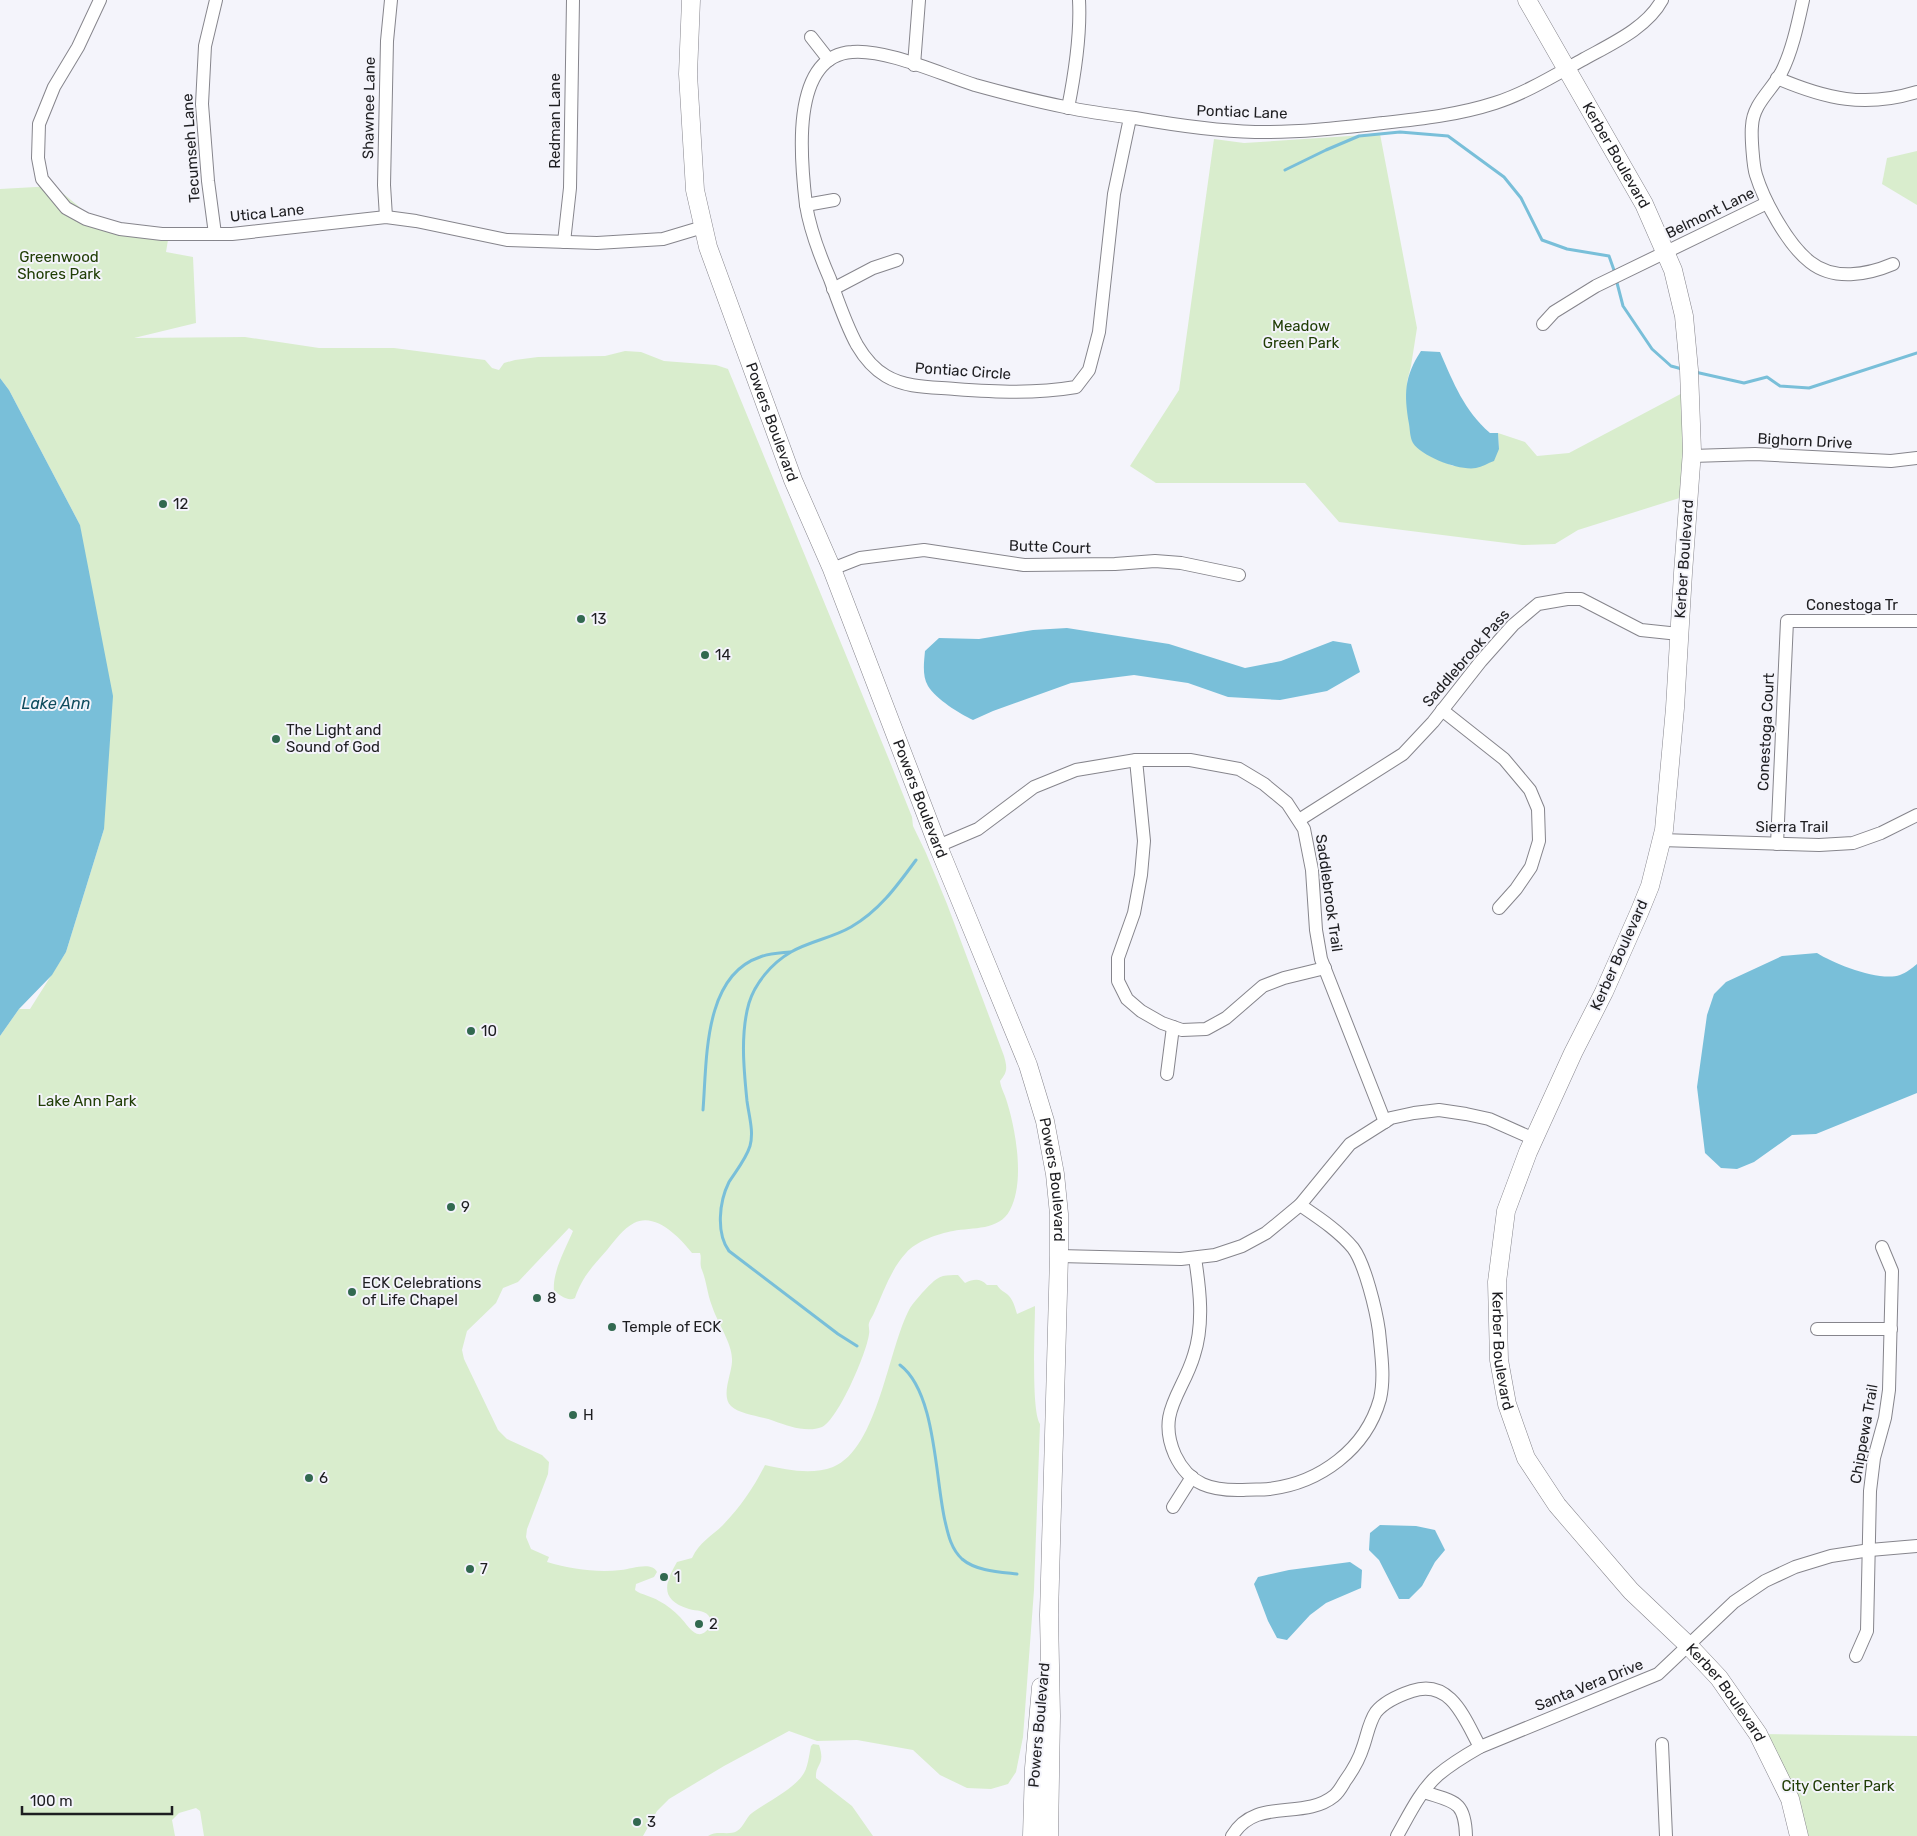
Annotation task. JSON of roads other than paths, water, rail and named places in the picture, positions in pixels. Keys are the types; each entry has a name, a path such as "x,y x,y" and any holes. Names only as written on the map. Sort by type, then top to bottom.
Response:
{"main road":[{"name":"Powers Boulevard","path":"691,0 688,74 695,190 708,247 793,480 832,569 938,846 1028,1065 1038,1096 1056,1174 1059,1214 1059,1256 1050,1615 1049,1836"},
{"name":"Kerber Boulevard","path":"1526,0 1644,204 1674,270 1684,316 1689,370 1692,456 1664,830 1650,886 1639,913 1604,992 1573,1053 1534,1139 1506,1211 1496,1282 1499,1360 1507,1404 1526,1458 1557,1506 1631,1591 1689,1646 1719,1678 1758,1734 1790,1799 1799,1836"},
{"name":"Powers Boulevard","path":"1032,1836 1036,1741 1050,1615"}],"street":[{"name":"Utica Lane","path":"100,0 78,47 54,87 39,124 38,158 42,179 66,208 86,219 120,229 162,234 232,234 386,217 416,221 507,240 597,243 663,239 703,227"},
{"name":"Tecumseh Lane","path":"215,234 202,104 205,46 216,0"},
{"name":"Shawnee Lane","path":"386,217 384,166 387,41 391,0"},
{"name":"Redman Lane","path":"564,242 570,188 574,0"},
{"path":"914,65 919,0"},
{"path":"1068,108 1075,69 1079,0"},
{"name":"Pontiac Lane","path":"914,65 977,85 1068,108 1180,126 1258,132 1308,131 1437,117 1492,104 1518,95 1640,25 1660,6 1662,0"},
{"path":"1802,0 1798,27 1781,72 1757,106 1752,125 1756,173 1767,203 1790,240 1810,262 1826,270 1863,275 1893,264"},
{"path":"811,37 829,60"},
{"name":"Pontiac Circle","path":"914,65 883,54 860,51 841,52 829,60 813,77 805,106 800,152 806,205 817,246 857,344 872,365 886,377 916,386 996,392 1049,392 1076,387 1089,370 1099,332 1114,194 1130,118"},
{"path":"1777,78 1830,98 1854,101 1897,98 1917,92"},
{"path":"806,205 834,200"},
{"name":"Belmont Lane","path":"1543,324 1554,312 1596,286 1767,203"},
{"path":"833,289 873,268 897,260"},
{"name":"Bighorn Drive","path":"1692,456 1755,454 1891,461 1917,458"},
{"name":"Butte Court","path":"832,569 860,558 924,550 1024,565 1088,565 1155,561 1181,563 1239,575"},
{"name":"Saddlebrook Pass","path":"1299,820 1403,754 1442,710 1481,661 1513,626 1538,604 1567,599 1581,599 1641,630 1679,634"},
{"name":"Conestoga Tr","path":"1787,621 1917,621"},
{"name":"Conestoga Court","path":"1777,844 1787,621"},
{"path":"1442,710 1504,759 1530,790 1538,809 1539,841 1531,867 1516,889 1499,908"},
{"path":"1136,760 1144,841 1141,875 1134,913 1118,958 1118,981 1127,999 1162,1023 1182,1030 1206,1029 1226,1018 1263,986 1284,978 1325,968"},
{"name":"Saddlebrook Trail","path":"938,846 978,829 1034,787 1076,770 1136,760 1190,760 1239,769 1264,784 1287,803 1304,829 1312,870 1316,930 1321,959 1385,1122"},
{"name":"Sierra Trail","path":"1661,840 1777,844 1853,843 1881,833 1917,815"},
{"path":"1167,1074 1173,1027"},
{"path":"1059,1256 1195,1258 1215,1255 1242,1246 1266,1233 1300,1206 1350,1144 1391,1118 1414,1113 1439,1110 1448,1111 1489,1119 1534,1139"},
{"path":"1195,1258 1200,1290 1199,1332 1194,1356 1171,1404 1168,1420 1169,1437 1175,1456 1200,1485 1214,1489 1270,1489 1320,1473 1348,1454 1367,1429 1380,1398 1383,1365 1377,1318 1365,1275 1354,1249 1326,1223 1300,1206"},
{"name":"Chippewa Trail","path":"1856,1656 1867,1630 1870,1491 1874,1458 1885,1418 1889,1390 1892,1271 1882,1247"},
{"path":"1817,1328 1891,1330"},
{"path":"1173,1507 1192,1478"},
{"name":"Santa Vera Drive","path":"1397,1836 1416,1803 1437,1776 1462,1758 1480,1747 1658,1674 1734,1602 1765,1580 1795,1567 1831,1556 1917,1546"},
{"path":"1232,1836 1247,1818 1268,1812 1319,1804 1335,1796 1354,1768 1376,1712 1386,1703 1402,1694 1419,1689 1432,1688 1445,1694 1462,1713 1480,1747"},
{"path":"1662,1744 1666,1836"},
{"path":"1424,1792 1454,1803 1461,1808 1466,1821 1466,1836"}],"water":[{"path":"1421,351 1440,352 1466,406 1490,433 1498,433 1499,449 1494,461 1476,468 1451,465 1424,453 1413,443 1407,413 1406,395 1411,369"},
{"name":"Lake Ann","path":"0,378 9,390 80,525 113,696 104,829 66,952 52,975 19,1009 0,1036"},
{"path":"1067,628 1169,644 1245,668 1281,661 1333,641 1351,644 1360,672 1327,691 1280,700 1228,697 1188,683 1134,675 1071,683 973,720 942,701 926,682 924,669 925,651 939,638 979,639 1033,630"},
{"path":"1817,953 1845,967 1881,976 1891,977 1900,975 1917,964 1917,1093 1816,1134 1792,1135 1754,1162 1737,1169 1721,1168 1705,1153 1697,1087 1707,1015 1714,994 1726,982 1782,956"},
{"path":"1380,1525 1416,1526 1435,1530 1445,1550 1435,1562 1422,1586 1409,1599 1399,1599 1379,1560 1369,1550 1370,1533"},
{"path":"1350,1562 1362,1570 1361,1588 1326,1603 1310,1615 1287,1640 1277,1638 1268,1621 1254,1584 1258,1577 1289,1570"}],"waterway":[{"path":"1285,170 1359,136 1400,132 1448,136 1504,177 1521,198 1542,240 1567,249 1609,256 1615,273"},
{"path":"1616,279 1623,306 1652,349 1671,366 1682,369"},
{"path":"1695,372 1744,383 1767,377 1780,386 1809,388 1917,353"},
{"path":"857,1346 838,1334 729,1251 722,1235 721,1208 729,1182 746,1156 751,1141 745,1077 744,1027 749,1003 755,988 765,974 791,952 844,931 861,921 879,906 916,860"},
{"path":"703,1110 708,1045 712,1022 718,1001 728,982 741,967 760,957 790,952"},
{"path":"900,1365 912,1378 921,1395 927,1415 945,1521 950,1541 955,1551 962,1559 974,1566 1017,1574"}],"place":[{"name":"12","path":"163,504"},
{"name":"13","path":"581,619"},
{"name":"14","path":"705,655"},
{"name":"The Light and Sound of God","path":"276,739"},
{"name":"10","path":"471,1031"},
{"name":"9","path":"451,1207"},
{"name":"ECK Celebrations of Life Chapel","path":"352,1292"},
{"name":"8","path":"537,1298"},
{"name":"Temple of ECK","path":"612,1327"},
{"name":"H","path":"573,1415"},
{"name":"6","path":"309,1478"},
{"name":"7","path":"470,1569"},
{"name":"1","path":"664,1577"},
{"name":"2","path":"699,1624"},
{"name":"3","path":"637,1822"}],"park label":[{"name":"Greenwood Shores Park","path":"59,266"},
{"name":"Meadow Green Park","path":"1301,334"},
{"name":"Lake Ann Park","path":"87,1101"},
{"name":"City Center Park","path":"1838,1786"}]}
